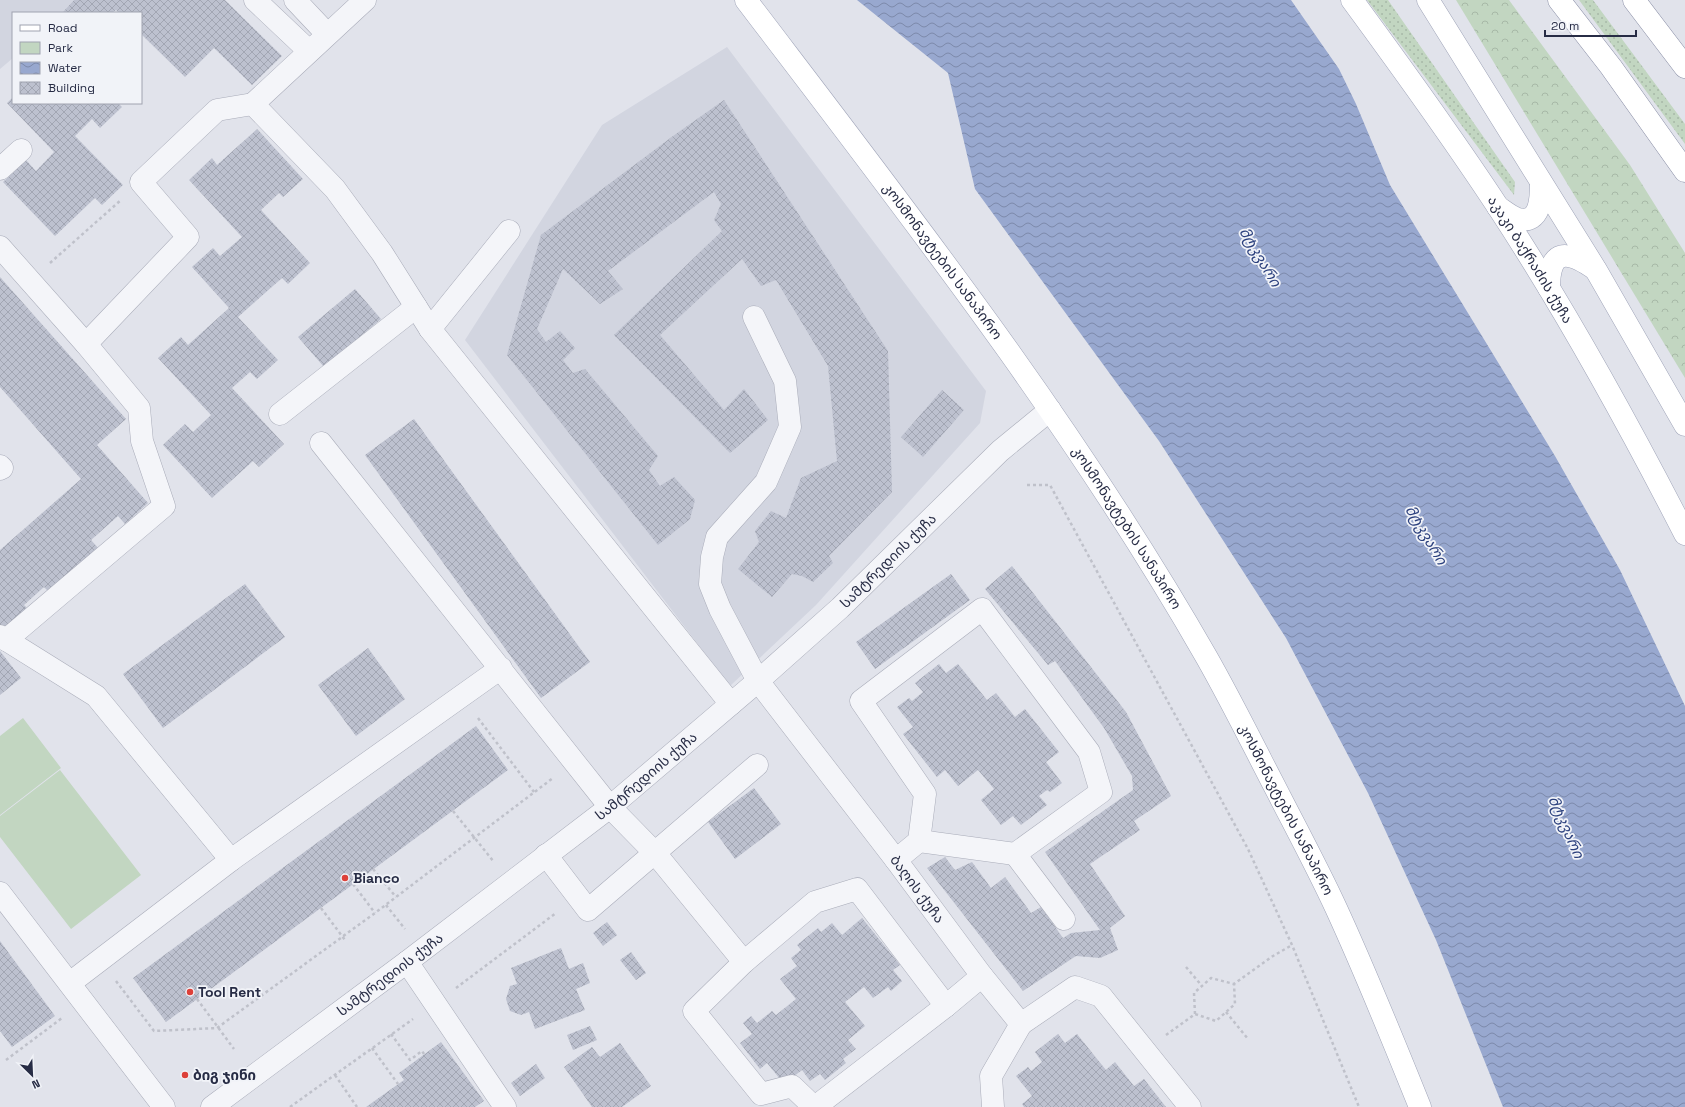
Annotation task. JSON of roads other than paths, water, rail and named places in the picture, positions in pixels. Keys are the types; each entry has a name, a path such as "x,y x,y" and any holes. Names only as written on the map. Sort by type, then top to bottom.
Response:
{"main road":[{"name":"კოსმონავტების სანაპირო","path":"746,0 874,168 1050,410 1152,565 1208,659 1246,729 1336,907 1420,1107"},
{"name":"აკაკი ბაქრაძის ქუჩა","path":"1352,0 1416,86 1498,207 1549,288 1606,387 1685,534"},
{"path":"1428,0 1596,270 1685,425"},
{"path":"1559,0 1611,67 1685,171"},
{"path":"1642,4 1685,66"},
{"path":"1498,207 1516,218 1525,219 1532,217 1538,210 1541,202 1541,183"},
{"path":"1549,288 1549,272 1558,258 1572,256 1580,259 1596,270"}],"street":[{"path":"255,0 309,51"},
{"path":"295,0 327,34"},
{"path":"86,344 188,237 140,182 217,110 253,104 360,1"},
{"path":"253,104 335,189 382,253 430,329 731,704"},
{"path":"0,169 21,150"},
{"path":"430,329 509,231"},
{"path":"0,247 86,344 139,408 142,441 164,506 3,638 96,696 231,860"},
{"path":"280,414 416,307"},
{"name":"ბაღის ქუჩა","path":"754,317 786,381 790,428 766,482 717,537 712,557 710,584 720,609 758,681 896,860 982,976 1021,1024"},
{"name":"სამტრედიის ქუჩა","path":"212,1107 414,957 610,807 758,681 840,608 1000,451 1050,410"},
{"path":"321,443 610,807 655,853 744,962"},
{"path":"0,466 2,468 0,469"},
{"path":"896,860 919,841 924,794 861,701 982,609 1089,752 1101,792 1015,854 919,841"},
{"path":"70,983 231,860 501,668"},
{"path":"546,855 588,910 757,765"},
{"path":"1015,854 1064,919"},
{"path":"946,1006 857,889 815,902 744,962 694,1011 761,1094 792,1086 815,1107 946,1006 982,976"},
{"path":"0,893 164,1107"},
{"path":"414,957 505,1107"},
{"path":"993,1107 990,1076 1021,1024 1075,987 1101,996 1190,1107"}],"water":[{"name":"მტკვარი","path":"857,0 1291,0 1339,69 1356,104 1390,185 1555,456 1620,570 1685,706 1685,1107 1503,1107 1436,940 1368,793 1286,638 1159,441 975,189 948,73"}],"place":[{"name":"Bianco","path":"345,878"},
{"name":"Tool Rent","path":"190,992"},
{"name":"ბიგ ჯინი","path":"185,1075"}]}
